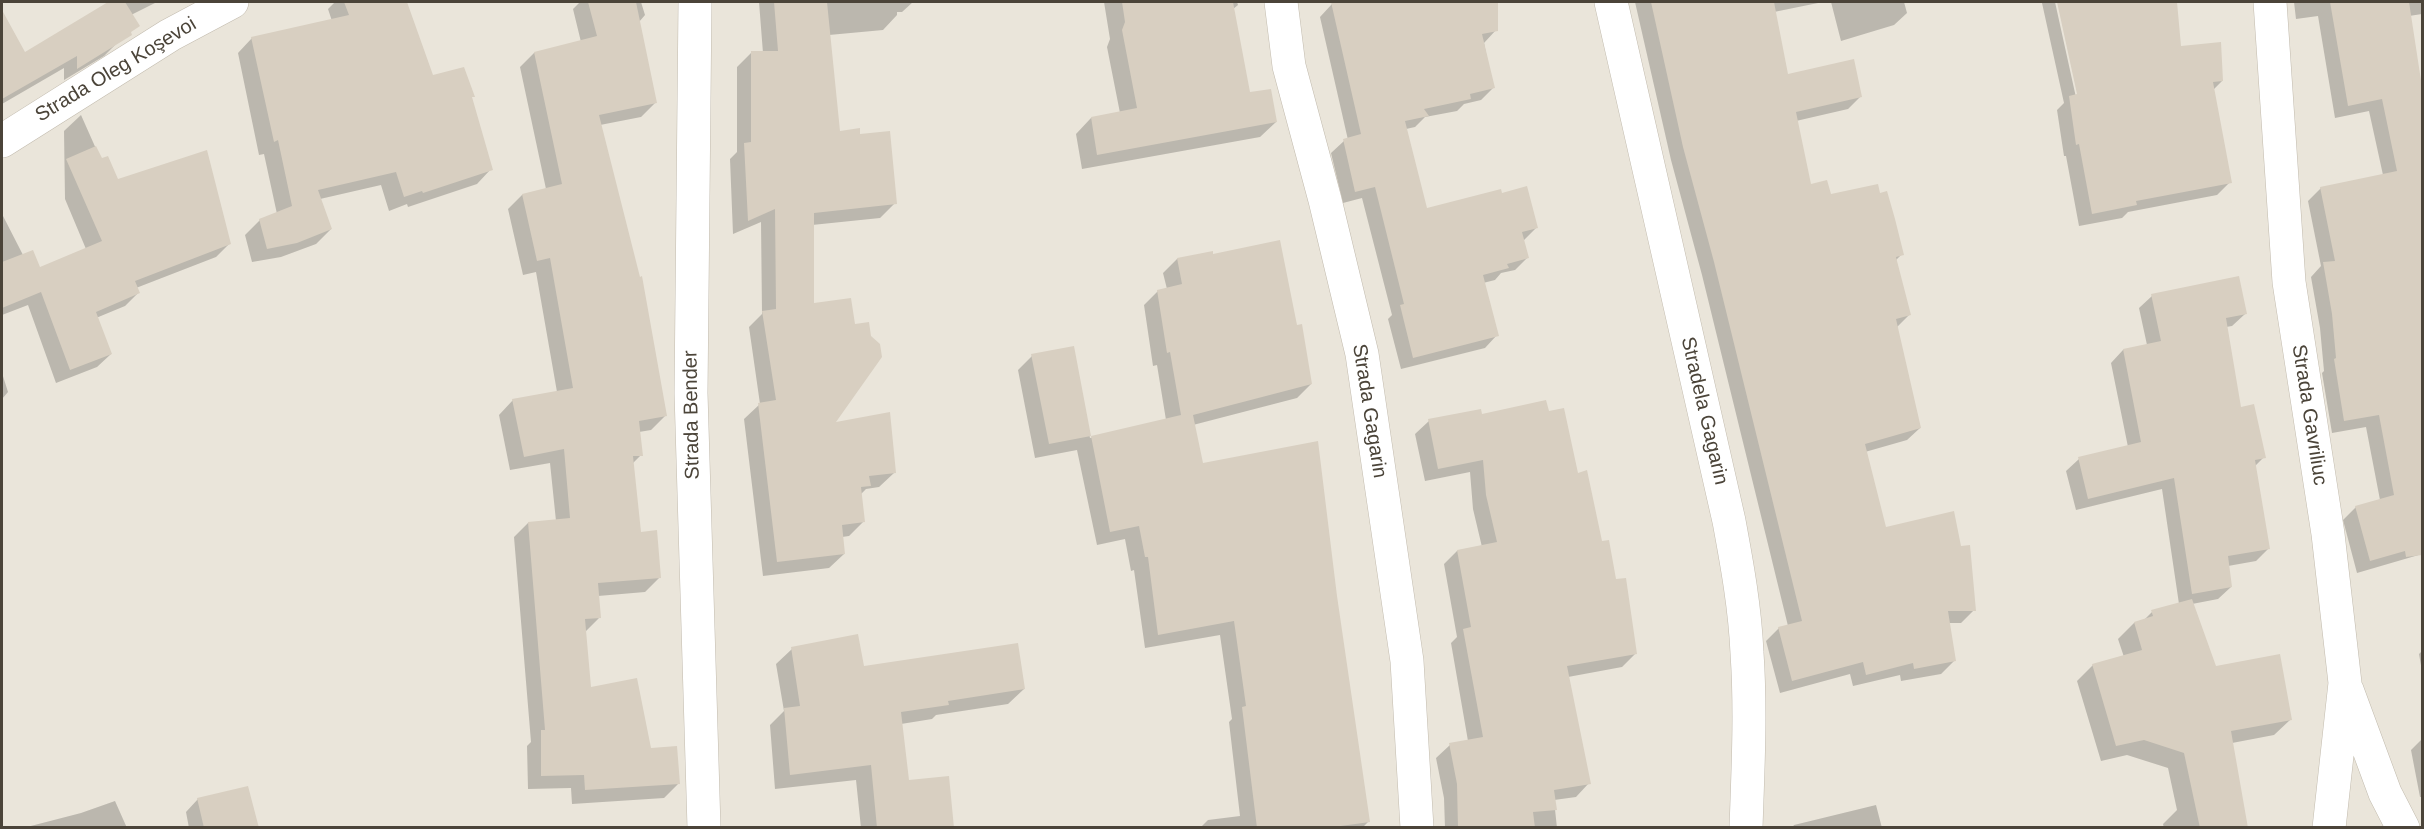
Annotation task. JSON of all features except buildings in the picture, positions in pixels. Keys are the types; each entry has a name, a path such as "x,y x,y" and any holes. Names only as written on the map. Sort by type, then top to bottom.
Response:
{"street":[{"name":"Strada Oleg Koşevoi","path":"2,141 170,35 232,2"},
{"name":"Strada Bender","path":"695,2 691,393 697,827"},
{"name":"Strada Gagarin","path":"1281,2 1289,66 1325,200 1362,354 1407,661 1417,828"},
{"name":"Stradela Gagarin","path":"1611,2 1729,521 1741,589 1748,653 1749,756 1746,828"},
{"name":"Strada Gavriliuc","path":"2270,2 2289,282 2328,534 2345,683 2329,828"},
{"path":"2345,683 2385,793 2403,828"}],"shaded area":[{"path":"2,2 2422,2 2422,827 2,827"}]}
